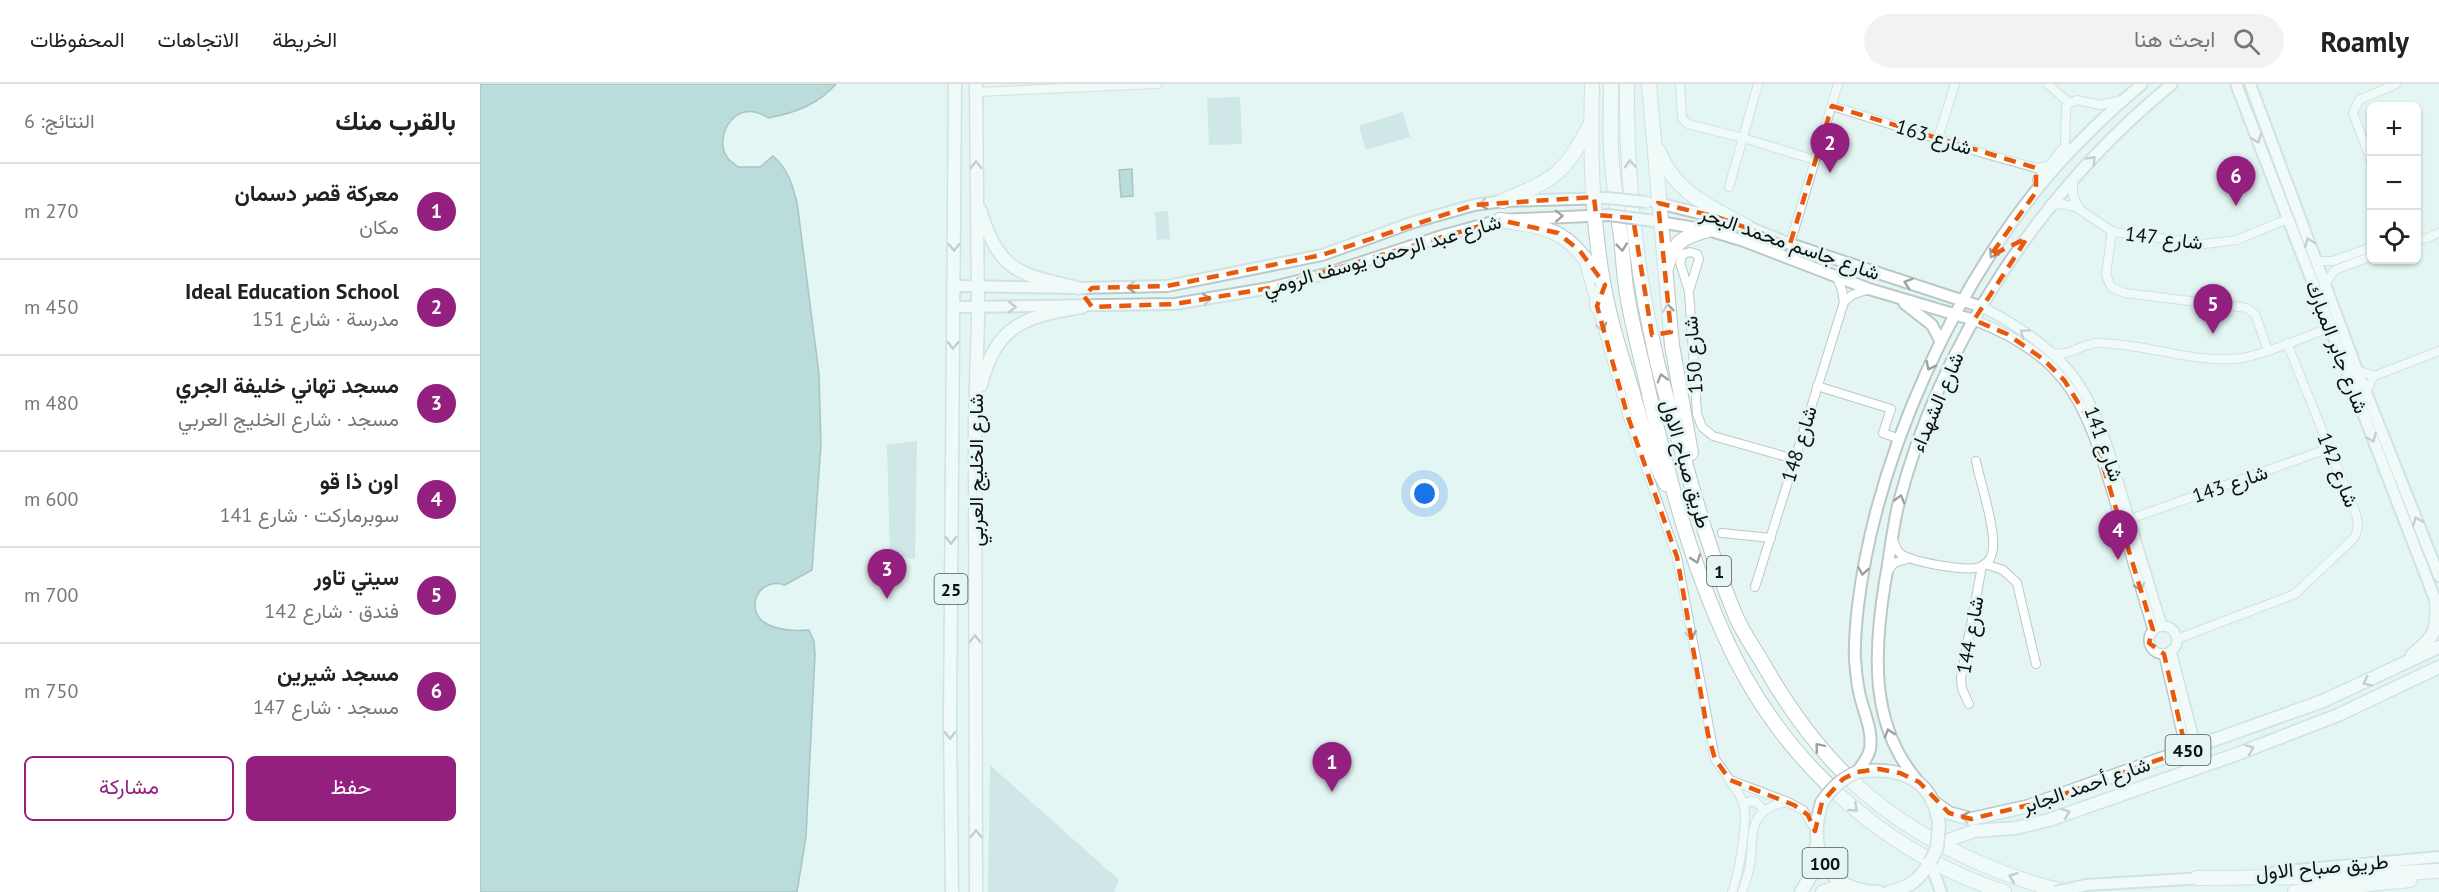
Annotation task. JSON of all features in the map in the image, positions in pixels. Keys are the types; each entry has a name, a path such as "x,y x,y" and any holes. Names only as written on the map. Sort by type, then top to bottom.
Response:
{"highway":[{"path":"1592,84 1591,123 1602,215 1604,285 1610,316 1648,445 1661,476 1678,506"},
{"name":"طريق صباح الاول","path":"1611,84 1611,151 1628,299 1659,437 1678,506 1712,604 1730,647 1760,700 1785,735 1826,783 1879,828 1942,867 2004,892"},
{"name":"طريق صباح الاول","path":"1627,84 1635,243 1655,352 1704,532 1738,621 1781,695 1816,744 1856,788 1908,826 1958,854 2032,884 2070,892"},
{"path":"1649,84 1655,142 1653,220 1665,273 1672,345 1704,532"},
{"path":"1503,201 1556,176 1575,153 1591,123"},
{"path":"1655,142 1664,166 1677,184 1697,199 1748,227"},
{"path":"1500,220 1543,227 1558,233 1580,250 1604,285"},
{"path":"1665,273 1675,246 1691,235 1708,230"},
{"path":"1597,306 1598,296 1604,285"},
{"path":"2197,878 2439,873"},
{"name":"طريق صباح الاول","path":"2295,892 2396,882 2439,873"}],"main road":[{"name":"شارع الخليج العربي","path":"952,892 950,723 955,84"},
{"name":"شارع الشهداء","path":"1857,772 1866,759 1870,738 1855,658 1858,605 1872,529 1916,395 1956,314 2012,225 2036,192 2071,151 2142,84"},
{"path":"2154,99 2161,84"},
{"name":"شارع الشهداء","path":"1919,782 1901,761 1891,741 1879,685 1877,641 1893,529 1910,467 1951,363 1974,320 2027,238 2073,181 2154,99 2172,84"},
{"path":"2154,99 2180,84"},
{"path":"2229,84 2246,111"},
{"name":"شارع جابر المبارك","path":"2236,84 2437,604"},
{"name":"شارع جابر المبارك","path":"2252,84 2357,370 2439,576"},
{"name":"شارع الخليج العربي","path":"976,88 978,287 975,416 976,892"},
{"path":"976,195 990,239 1012,267 1026,275 1078,288"},
{"name":"شارع عبد الرحمن يوسف الرومي","path":"954,286 1078,288 1167,286 1322,255 1414,222 1474,205 1503,201 1600,198"},
{"name":"شارع جاسم محمد البحر","path":"1600,198 1652,202 1707,214 1790,244 1982,307"},
{"name":"شارع عبد الرحمن يوسف الرومي","path":"954,308 1175,304 1270,288 1326,274 1445,235 1500,220 1602,215"},
{"name":"شارع جاسم محمد البحر","path":"1602,215 1653,220 1708,230 1744,241 1869,289 1974,320"},
{"path":"2012,225 2011,232 2015,239 2027,238"},
{"path":"975,416 986,367 996,346 1005,334 1021,323 1036,317 1088,307 1084,296 1087,291 1095,288"},
{"path":"1896,297 1932,325 1941,342"},
{"path":"2391,670 2431,638 2436,624 2437,604"},
{"name":"شارع أحمد الجابر","path":"1932,801 1961,818 1980,818 2045,801 2331,698 2439,647"},
{"path":"2392,689 2403,679 2439,659"},
{"name":"شارع أحمد الجابر","path":"1937,848 1962,833 2016,828 2049,820 2318,723 2439,667"},
{"path":"2419,676 2439,673"},
{"path":"2135,788 2154,776 2195,761 2198,756 2196,747"},
{"path":"1857,772 1879,769 1900,773 1919,782 1932,801 1939,824 1937,848 1925,872 1911,885 1889,892"},
{"name":"100","path":"1801,892 1812,874 1816,845 1816,820 1822,802 1837,784 1857,772"},
{"name":"100","path":"1816,845 1828,868 1839,879 1852,887 1868,892 1879,892"},
{"name":"طريق صباح الاول","path":"2055,892 2086,885 2439,857"},
{"path":"1930,862 1941,892"},
{"name":"100","path":"1822,892 1833,888 1852,887"}],"street":[{"path":"976,88 1157,84"},
{"path":"1680,84 1680,109 1685,121 1695,127 1743,138 1815,160"},
{"path":"1729,187 1758,84"},
{"path":"1790,244 1838,84"},
{"path":"1938,138 1955,84"},
{"path":"2048,84 2069,103"},
{"path":"2370,156 2354,113 2359,100 2396,84"},
{"path":"2037,180 2066,146 2066,107 2069,103 2077,100 2100,105 2124,99"},
{"name":"شارع 163","path":"1832,106 2036,168 2049,166"},
{"path":"2036,168 2036,192"},
{"path":"2073,181 2073,196 2080,210"},
{"name":"شارع 147","path":"2053,205 2067,204 2112,231 2213,244 2237,240 2287,219"},
{"path":"2112,231 2106,275 2111,288 2122,292 2247,308 2254,314 2268,350"},
{"path":"2421,239 2439,233"},
{"path":"2316,261 2333,261 2367,249"},
{"path":"1580,250 1627,414 1677,557 1708,734 1715,759 1744,805 1740,864 1732,892"},
{"path":"2325,283 2335,270 2367,258"},
{"path":"1837,277 1844,302"},
{"path":"1844,302 1852,295 1869,289"},
{"name":"شارع 150","path":"1689,291 1697,414 1702,427 1717,438 1794,459"},
{"name":"شارع 148","path":"1755,586 1844,302"},
{"name":"شارع 141","path":"1982,307 2019,328 2048,351 2071,374 2084,393 2100,425 2162,626"},
{"name":"شارع 141","path":"1974,320 2007,334 2029,347 2060,375 2081,405 2100,450 2153,630"},
{"path":"2048,351 2061,354 2097,343 2227,359 2241,358 2329,328"},
{"name":"شارع 142","path":"2177,639 2295,594 2355,537 2358,526 2356,514 2287,343"},
{"path":"2357,370 2374,376 2439,351"},
{"path":"2071,374 2068,361 2072,352"},
{"path":"2366,392 2374,376"},
{"path":"1817,386 1891,410 1883,433 1900,439"},
{"name":"شارع 143","path":"2130,519 2330,448"},
{"name":"شارع 144","path":"1969,704 1962,689 1961,678 1984,565 1992,555 1993,541 1976,461"},
{"path":"1893,529 1897,549 1911,558"},
{"path":"1722,533 1771,538"},
{"path":"1887,572 1894,563 1911,558"},
{"name":"شارع 144","path":"1911,558 1960,568 1984,565"},
{"path":"1984,565 2003,570 2017,583 2036,664"},
{"path":"2162,626 2172,630 2177,639 2167,652 2159,653 2151,648 2149,638 2153,630 2162,626"},
{"path":"2167,652 2196,747"},
{"path":"2167,652 2183,737 2182,746 2177,753"},
{"path":"1730,780 1788,802 1808,815 1815,831"},
{"path":"1744,805 1750,801 1756,802 1764,810"},
{"path":"1742,892 1750,865 1754,826 1764,810 1788,802"}],"highlighted area":[{"path":"1832,106 2036,168 2036,192 1990,256 2027,238 1974,320 2007,334 2043,359 2064,380 2089,420 2153,630 2149,643 2164,654 2183,737 2177,753 2045,801 1971,819 1949,813 1919,782 1900,773 1879,769 1857,772 1843,779 1822,802 1815,831 1808,815 1794,805 1730,780 1715,759 1708,734 1677,557 1627,414 1597,306 1605,285 1580,251 1558,233 1500,220 1270,288 1175,304 1092,307 1084,296 1092,288 1167,286 1322,255 1474,205 1594,197 1596,215 1633,218 1652,335 1671,332 1658,203 1717,217 1790,244"}],"shaded area":[{"path":"480,84 836,84 813,103 787,114 768,118 756,112 737,115 730,121 723,139 723,148 727,157 738,167 760,167 773,156 786,172 791,183 797,202 819,374 821,444 812,570 785,585 767,585 757,596 755,604 760,618 767,624 787,630 809,630 814,641 806,837 797,892 480,892"},
{"path":"1240,97 1242,144 1209,145 1207,98"},
{"path":"1403,112 1410,137 1366,150 1359,126"},
{"path":"1132,169 1133,196 1121,197 1119,170"},
{"path":"1168,211 1170,239 1157,240 1155,212"},
{"path":"917,441 915,559 890,555 887,445"},
{"path":"990,765 1119,880 1114,892 988,892"}],"place":[{"name":"Ideal Education School","path":"1830,173"},
{"name":"مسجد شيرين","path":"2236,206"},
{"name":"سيتي تاور","path":"2213,334"},
{"name":"اون ذا قو","path":"2118,560"},
{"name":"مسجد تهاني خليفة الجري","path":"887,599"},
{"name":"معركة قصر دسمان","path":"1332,792"}]}
